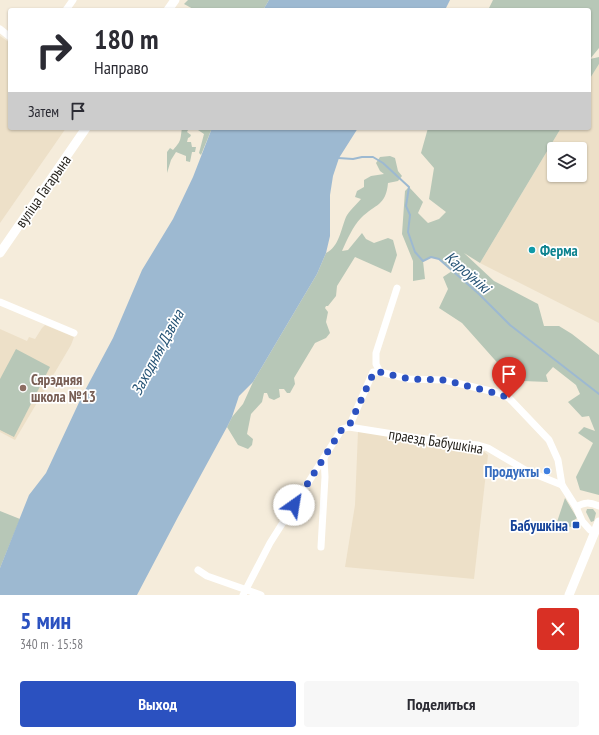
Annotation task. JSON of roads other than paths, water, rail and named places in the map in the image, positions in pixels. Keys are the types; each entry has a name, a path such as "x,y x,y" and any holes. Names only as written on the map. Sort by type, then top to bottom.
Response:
{"main road":[{"name":"вуліца Гагарына","path":"0,253 85,130"},
{"path":"569,595 593,531 599,522"}],"street":[{"path":"0,29 8,35"},
{"path":"380,372 376,364 376,353 397,288"},
{"path":"0,302 74,332"},
{"path":"245,592 270,543 342,429 349,426 374,372 409,379 444,380 509,398 549,440 558,460 562,485 576,507 582,521 593,531"},
{"name":"праезд Бабушкіна","path":"349,426 431,440 478,445 488,448 526,471 562,485"},
{"path":"321,547 325,477 324,458"},
{"path":"576,507 582,503 592,503 599,506"},
{"path":"198,570 207,576 245,592 262,595"}],"water":[{"path":"269,0 450,0 446,8 264,8"},
{"name":"Заходняя Дзвіна","path":"211,130 357,130 339,158 333,176 330,195 330,236 326,253 317,274 253,382 239,396 227,427 137,595 0,595 0,568 29,495 46,473 82,396 113,338 142,270 173,219 193,177"}],"waterway":[{"name":"Кароўнікі","path":"338,158 353,159 373,157 383,163 409,187 406,206 410,215 408,232 415,252 423,261 431,257 439,259 479,294 510,325 599,394"}],"place":[{"name":"Ферма","path":"532,250"},
{"name":"Сярэдняя школа №13","path":"23,388"},
{"name":"Продукты","path":"547,471"},
{"name":"Бабушкіна","path":"576,525"}]}
